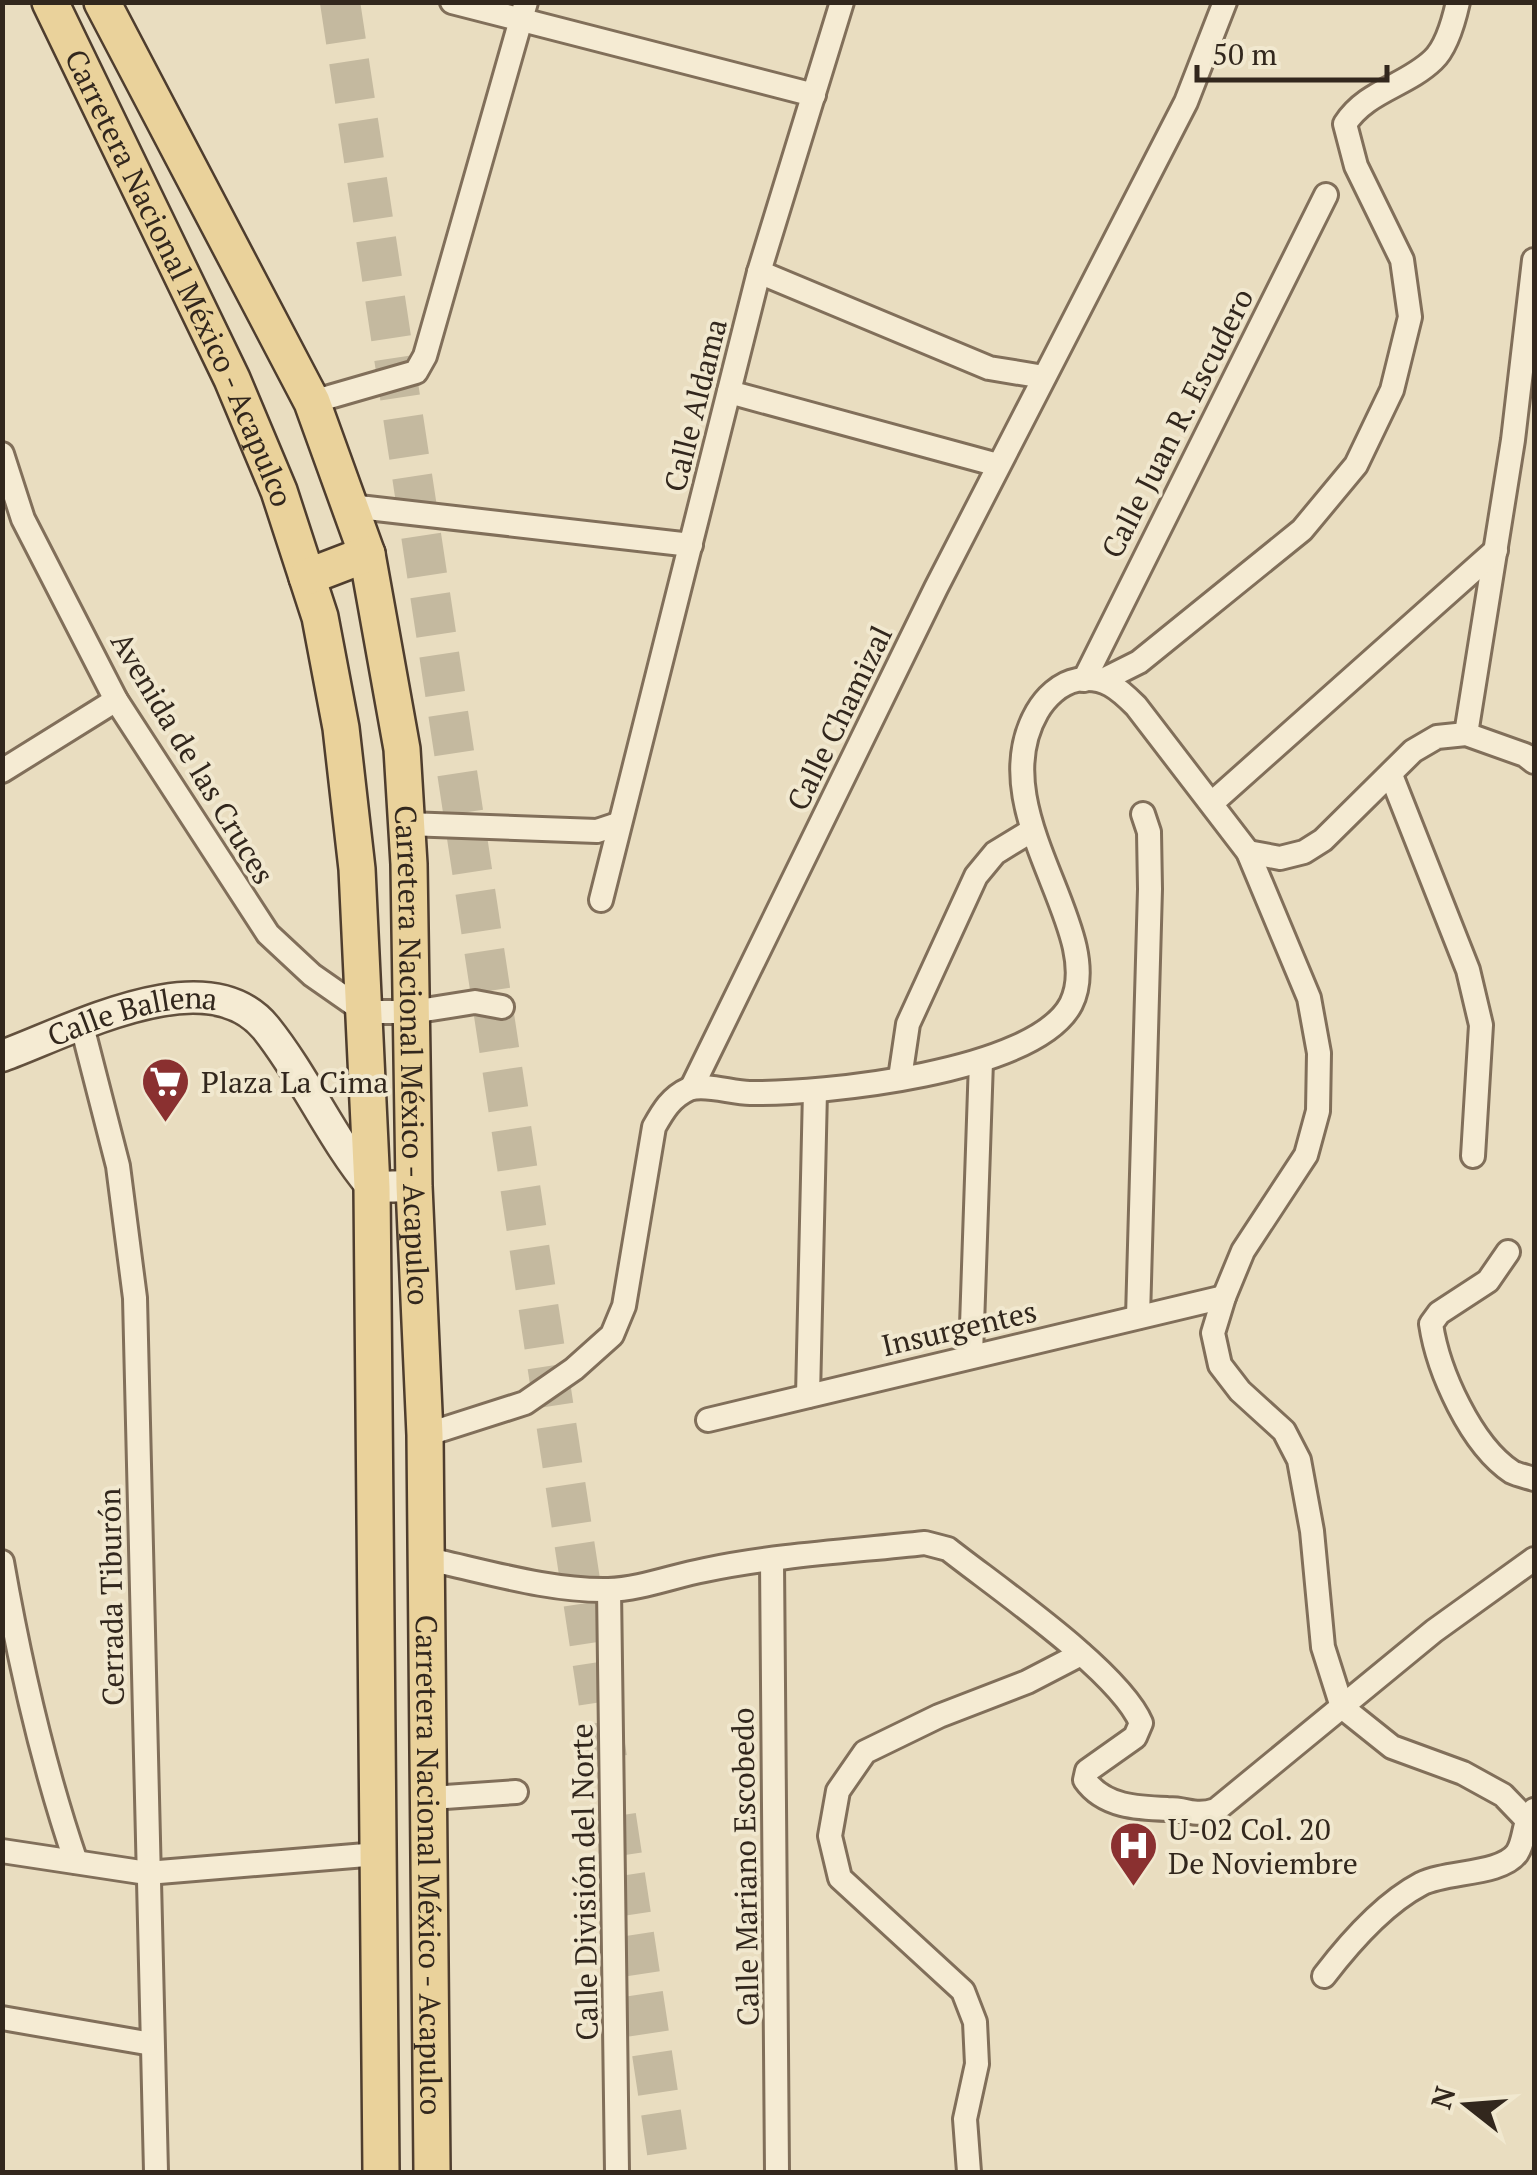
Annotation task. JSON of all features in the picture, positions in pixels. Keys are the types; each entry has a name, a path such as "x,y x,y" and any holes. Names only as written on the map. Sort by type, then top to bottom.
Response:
{"main road":[{"name":"Carretera Nacional México - Acapulco","path":"50,2 232,379 279,491 320,616 342,728 357,869 372,1187 380,2172"},
{"name":"Carretera Nacional México - Acapulco","path":"102,2 312,402 367,554 390,666 402,749 407,824 414,1186 425,1435 432,2172"},
{"path":"307,577 367,554"}],"street":[{"path":"452,2 524,12 814,95"},
{"name":"Calle Aldama","path":"601,900 759,272 842,2"},
{"name":"Calle Chamizal","path":"425,1435 525,1403 612,1335 624,1306 654,1127 669,1102 692,1088 998,465 1186,102 1225,2"},
{"path":"1094,680 1139,662 1302,530 1356,465 1392,390 1410,317 1402,260 1356,166 1345,124 1356,107 1434,59 1453,24 1458,2"},
{"path":"312,402 416,372 426,356 524,12"},
{"name":"Calle Juan R. Escudero","path":"1094,680 1326,195"},
{"path":"1466,734 1514,440 1534,260"},
{"path":"759,272 989,368 1044,378"},
{"path":"730,392 998,465"},
{"name":"Avenida de las Cruces","path":"2,454 23,519 116,700 268,934 312,976 365,1012"},
{"path":"350,506 691,545"},
{"path":"1212,803 1496,550"},
{"path":"692,1088 748,1094 815,1091 936,1073 981,1061 1052,1027 1070,1005 1079,979 1078,955 1031,830 1022,761 1029,725 1045,698 1073,680 1094,680 1116,687 1136,706 1248,852 1309,998 1319,1052 1318,1110 1306,1155 1244,1251 1224,1297 1213,1333 1220,1366 1240,1391 1284,1431 1300,1460 1312,1531 1322,1647 1342,1707 1392,1747 1463,1773 1530,1814 1517,1852 1498,1866 1423,1882 1385,1908 1324,1976"},
{"path":"2,772 116,700"},
{"path":"1248,852 1280,858 1304,852 1323,840 1414,752 1437,737 1466,734 1525,755 1534,762"},
{"path":"1391,776 1468,970 1481,1025 1473,1156"},
{"path":"1138,1317 1150,889 1149,832 1143,814"},
{"path":"407,824 597,831 618,824"},
{"path":"900,1078 908,1024 976,876 994,853 1031,830"},
{"name":"Calle Ballena","path":"2,1056 141,1002 214,997 238,1006 264,1025 306,1086 345,1154 372,1187"},
{"path":"365,1012 412,1012 463,1002 502,1006"},
{"name":"Cerrada Tiburón","path":"82,1026 118,1166 135,1298 156,2172"},
{"path":"971,1355 981,1061"},
{"path":"808,1396 815,1091"},
{"path":"372,1187 414,1186"},
{"path":"1508,1252 1488,1282 1439,1313 1431,1324 1444,1375 1479,1438 1513,1472 1534,1480"},
{"name":"Insurgentes","path":"708,1420 1224,1297"},
{"path":"426,1559 566,1586 609,1590 772,1560 925,1543 948,1549 1081,1654 1135,1707 1142,1723 1136,1737 1087,1771 1085,1780 1091,1788 1126,1806 1172,1808 1198,1816 1216,1810 1434,1630 1534,1558"},
{"name":"Calle Mariano Escobedo","path":"772,1560 777,2172"},
{"path":"2,1562 12,1677 76,1862"},
{"name":"Calle División del Norte","path":"609,1590 617,2172"},
{"path":"970,2172 965,2118 976,2064 974,2022 963,1991 840,1878 830,1836 838,1791 865,1752 1081,1654"},
{"path":"431,1798 516,1792"},
{"path":"2,1851 146,1872 378,1854"},
{"path":"2,2018 152,2044"}],"tunnel":[{"path":"340,2 607,1758"},
{"path":"616,1816 670,2172"}],"place":[{"name":"Plaza La Cima","path":"166,1124"},
{"name":"U-02 Col. 20 De Noviembre","path":"1133,1888"}]}
